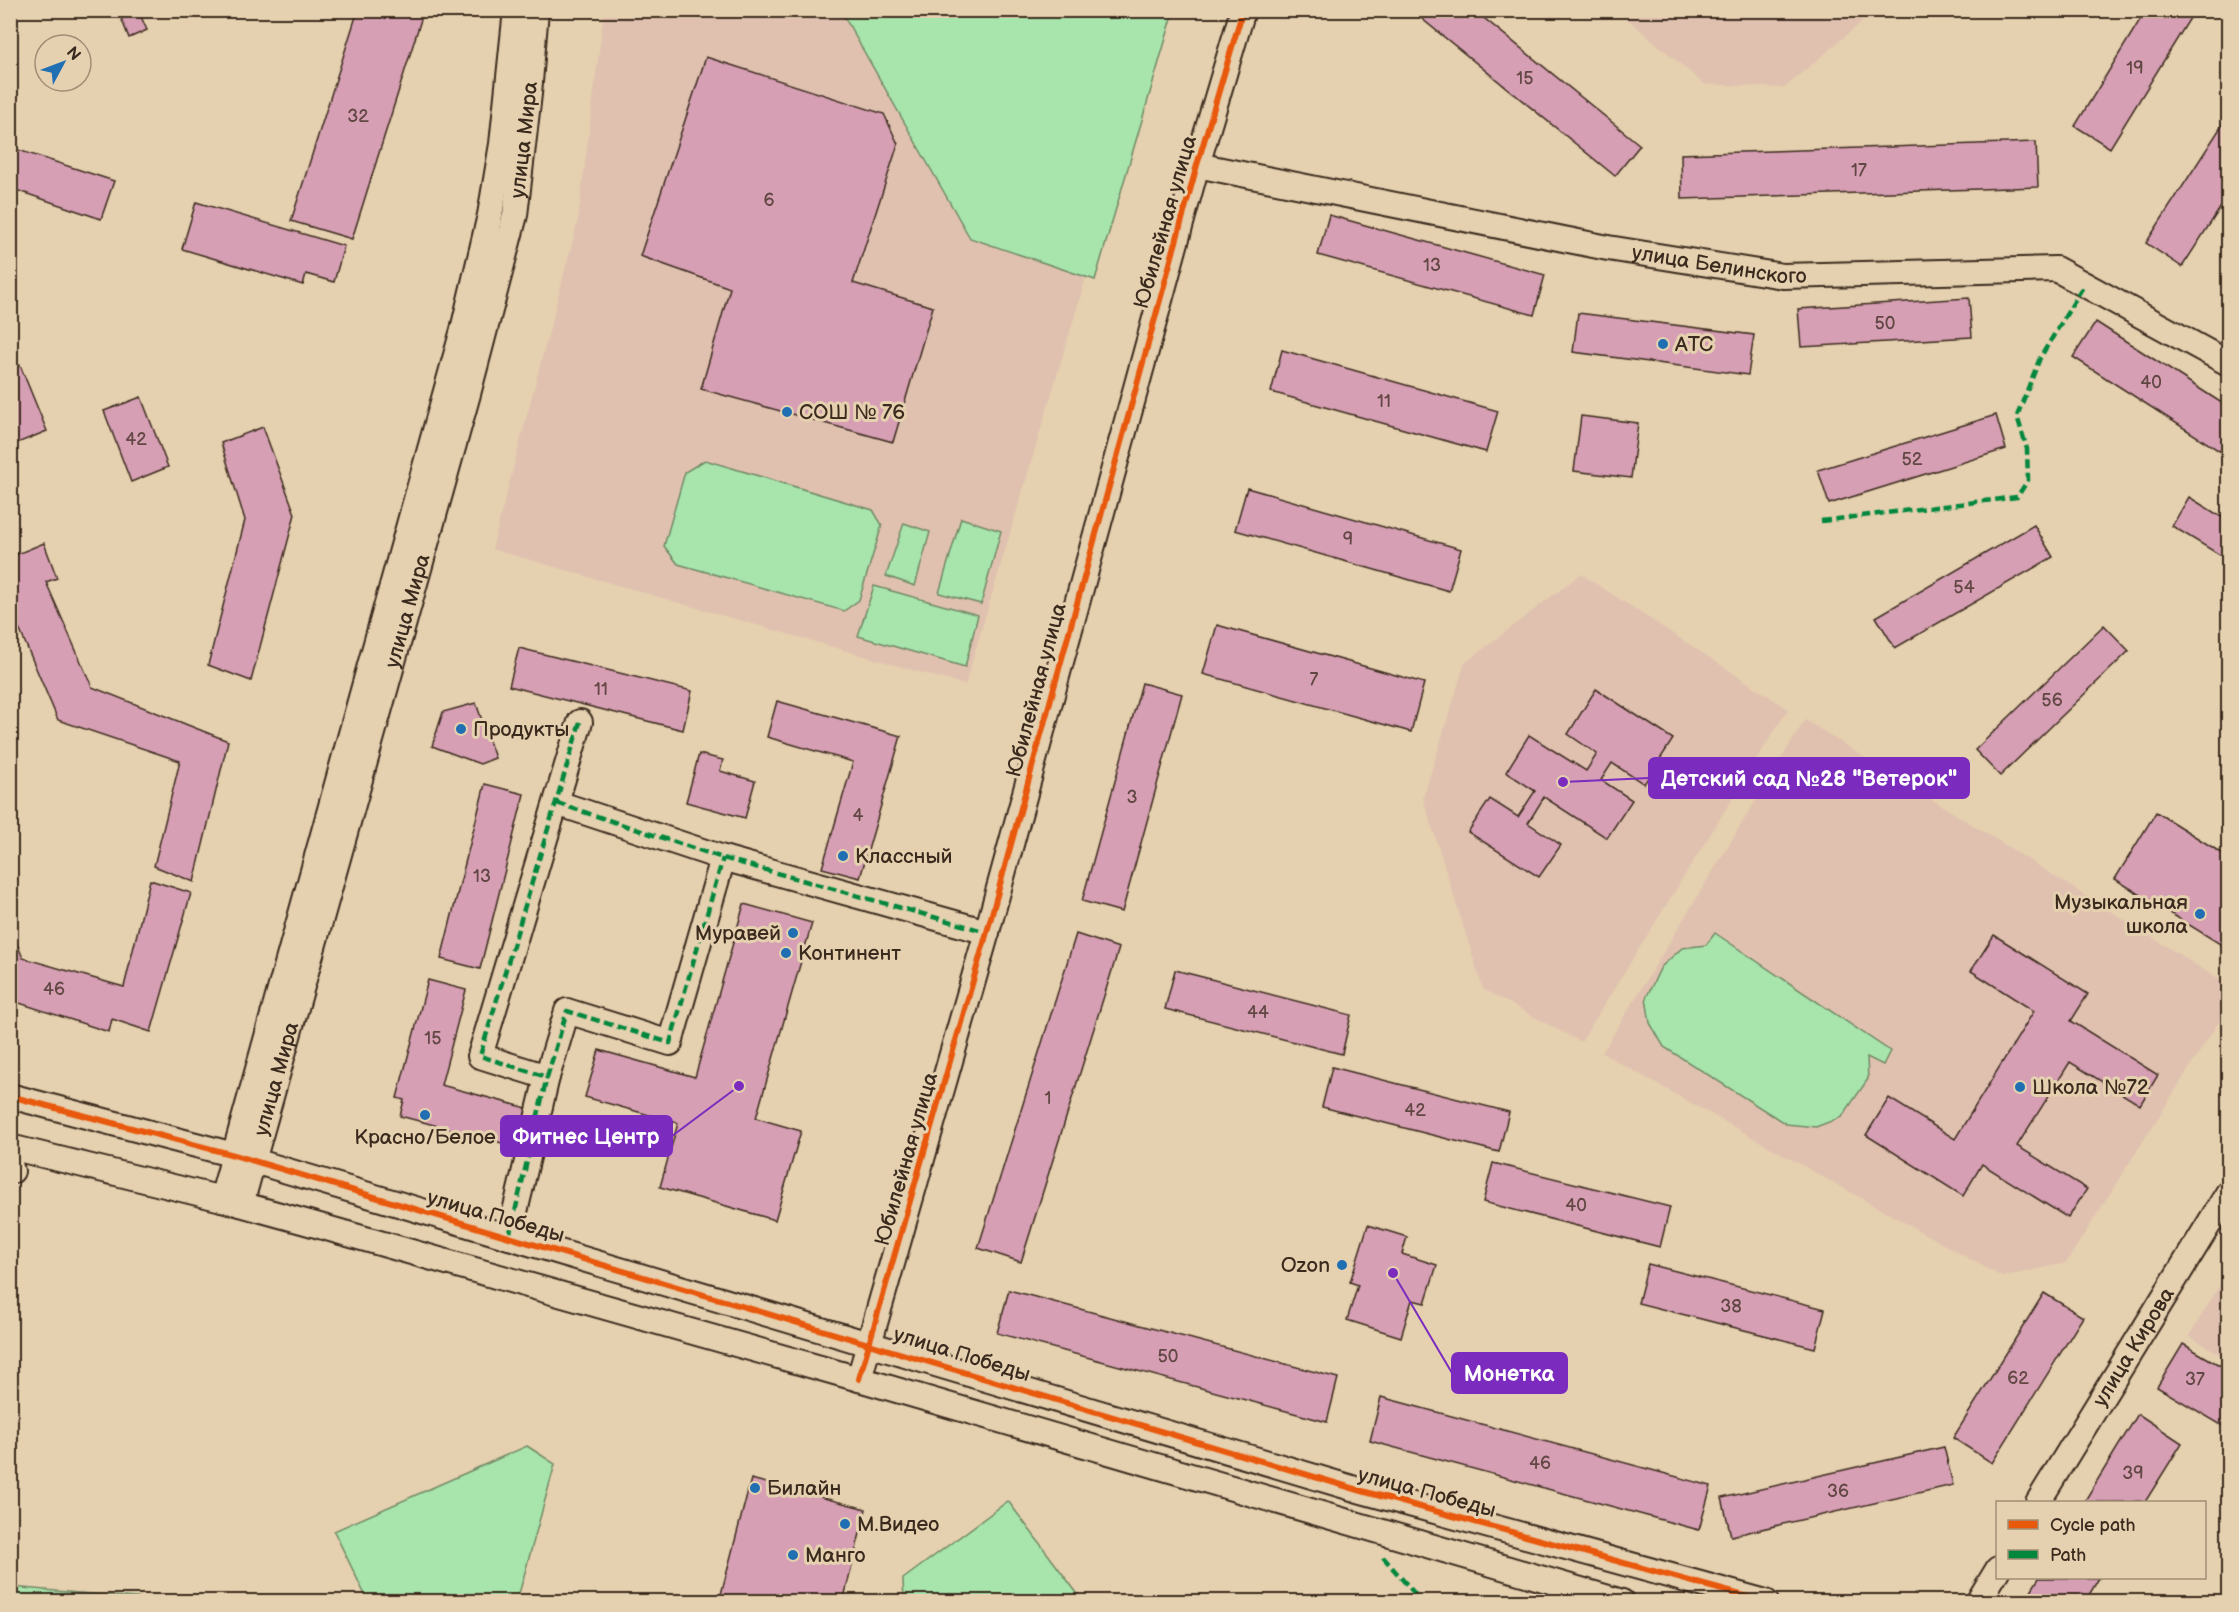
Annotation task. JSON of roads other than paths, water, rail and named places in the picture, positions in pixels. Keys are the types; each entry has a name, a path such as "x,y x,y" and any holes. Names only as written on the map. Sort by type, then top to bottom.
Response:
{"street":[{"name":"улица Мира","path":"244,1158 466,318 490,215 498,168 516,10"},
{"name":"улица Мира","path":"232,1201 470,385 515,215 530,94 536,10"},
{"name":"Юбилейная улица","path":"859,1379 987,932 1197,165 1243,10"},
{"name":"улица Белинского","path":"1197,165 1608,248 1783,276 2056,269 2229,363"},
{"path":"547,1077 480,1056 580,722"},
{"path":"556,803 723,858 987,932"},
{"path":"509,1237 547,1077 567,1011 670,1043 723,858"},
{"name":"улица Победы","path":"10,1096 244,1158 1362,1491 1766,1602"},
{"path":"10,1147 232,1201 859,1379 1622,1602"},
{"name":"улица Кирова","path":"2039,1501 2229,1193"},
{"path":"1978,1602 1996,1572"}],"place":[{"name":"АТС","path":"1663,344"},
{"name":"СОШ № 76","path":"787,412"},
{"name":"Продукты","path":"461,729"},
{"name":"Детский сад №28 \"Ветерок\"","path":"1563,782"},
{"name":"Классный","path":"843,856"},
{"name":"Музыкальная школа","path":"2200,914"},
{"name":"Муравей","path":"793,933"},
{"name":"Континент","path":"786,953"},
{"name":"Фитнес Центр","path":"739,1086"},
{"name":"Школа №72","path":"2020,1087"},
{"name":"Красно/Белое","path":"425,1115"},
{"name":"Ozon","path":"1342,1265"},
{"name":"Монетка","path":"1393,1273"},
{"name":"Билайн","path":"755,1488"},
{"name":"М.Видео","path":"845,1524"},
{"name":"Манго","path":"793,1555"}]}
